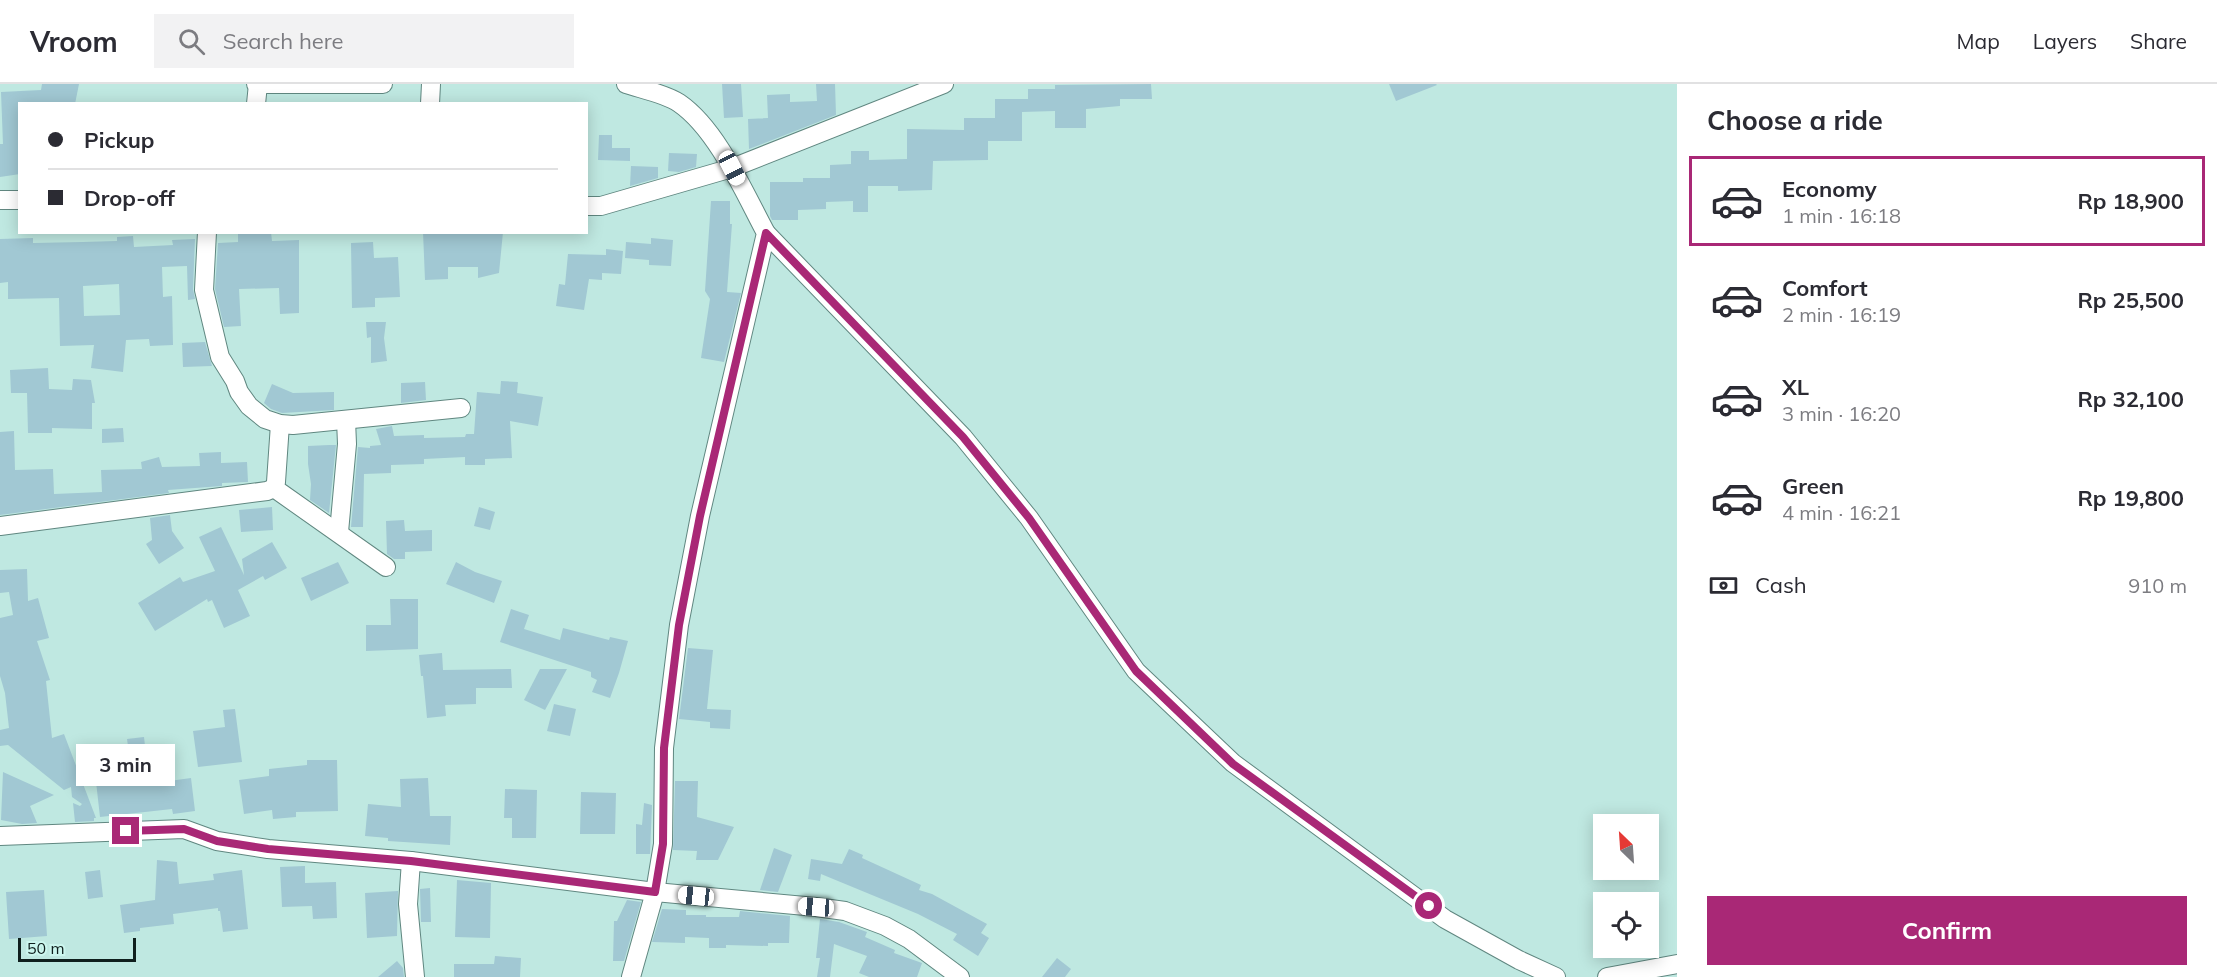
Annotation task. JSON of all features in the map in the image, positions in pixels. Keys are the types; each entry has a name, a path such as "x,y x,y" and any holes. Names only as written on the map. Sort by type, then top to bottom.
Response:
{"street":[{"path":"256,102 257,84 383,84"},
{"path":"626,84 677,101 700,122 732,168 766,233 963,437 1029,518 1136,671 1233,764 1445,919 1519,960 1556,977"},
{"path":"588,206 601,206 732,168 944,84"},
{"path":"0,200 18,201"},
{"path":"631,977 655,892 663,844 664,748 679,625 702,505 766,233"},
{"path":"207,234 204,290 220,357 249,406 265,419 293,425 461,408"},
{"path":"339,532 347,444 346,420"},
{"path":"274,488 280,424"},
{"path":"0,526 256,493 274,488 386,567"},
{"path":"0,836 184,829 217,841 268,849 411,861 655,892 844,911 868,918 909,939 960,977"},
{"path":"411,861 408,904 415,977"},
{"path":"1607,977 1677,964"}],"building":[{"path":"42,84 79,84 75,102 18,102 18,174 0,177 0,144 3,144 1,92 41,90"},
{"path":"722,84 741,84 743,117 724,118"},
{"path":"816,84 835,84 836,115 749,149 748,119 768,118 767,95 790,94 790,102 817,101"},
{"path":"1151,84 1152,99 1120,99 1120,106 1086,109 1086,128 1055,128 1055,111 1022,112 1022,141 988,141 988,160 933,161 932,190 898,191 898,186 868,186 868,212 853,212 853,201 826,202 826,209 798,210 798,220 772,220 770,216 770,182 803,182 803,178 830,178 830,165 851,164 851,151 869,151 869,160 907,159 907,129 964,130 964,118 995,118 995,99 1028,99 1028,89 1055,89 1055,85"},
{"path":"1389,84 1436,84 1437,85 1396,101"},
{"path":"599,135 612,135 612,148 630,148 630,161 598,160"},
{"path":"669,153 697,154 696,167 679,172 668,171"},
{"path":"631,166 658,167 658,178 630,186"},
{"path":"711,201 730,201 730,224 732,224 727,292 741,293 724,362 701,358 710,299 705,291"},
{"path":"238,234 271,234 272,241 299,240 299,313 280,314 279,288 239,289 241,326 224,327 215,289 218,243 238,242"},
{"path":"423,234 503,234 499,273 478,278 478,267 448,267 448,279 425,280"},
{"path":"133,236 134,247 173,245 172,240 195,239 193,289 195,299 188,300 187,266 162,267 163,297 172,296 173,345 150,346 149,339 126,340 123,372 91,368 94,345 60,346 59,298 8,299 8,282 0,283 0,239 33,238 33,243 117,241 117,237","holes":["119,284 120,315 84,316 83,286"]},
{"path":"651,238 673,240 671,266 649,265 649,260 625,258 626,242 651,244"},
{"path":"373,242 374,258 398,257 400,297 375,298 375,307 352,308 351,243"},
{"path":"606,249 623,251 621,274 602,273 602,280 589,279 584,310 556,306 559,284 565,285 568,254 606,255"},
{"path":"366,322 386,322 384,338 387,361 371,363 371,337 367,338"},
{"path":"205,342 212,366 183,367 182,343"},
{"path":"48,368 49,389 72,390 73,379 91,380 95,403 92,403 92,429 52,428 52,433 28,433 27,393 11,393 10,370"},
{"path":"501,381 518,382 517,393 543,397 538,426 510,421 512,458 485,459 485,465 465,465 465,457 424,459 424,464 391,465 391,473 364,474 363,527 351,527 358,447 370,448 370,446 381,445 376,429 392,426 394,436 424,435 424,438 465,437 466,434 474,434 477,392 500,394"},
{"path":"425,382 426,400 401,403 401,383"},
{"path":"272,384 293,393 334,392 334,410 282,413 271,409 264,403"},
{"path":"123,428 124,442 102,443 102,429"},
{"path":"14,431 15,470 53,469 54,494 102,492 101,470 142,469 141,462 159,457 162,467 200,466 199,453 221,452 221,463 247,462 248,482 168,490 169,493 0,515 0,432"},
{"path":"336,445 329,513 310,500 308,446"},
{"path":"272,507 273,530 241,532 239,510"},
{"path":"479,507 495,512 490,530 474,526"},
{"path":"170,515 172,531 184,548 159,564 146,544 152,540 150,518"},
{"path":"404,520 405,531 432,530 432,551 405,552 405,559 394,559 387,554 386,521"},
{"path":"221,527 244,575 242,559 272,542 287,568 265,580 263,576 238,590 250,616 224,628 212,600 208,602 207,599 155,631 138,603 180,577 183,582 215,571 199,537"},
{"path":"338,562 349,583 311,601 301,578"},
{"path":"456,562 475,572 502,581 494,603 446,584"},
{"path":"27,569 28,601 38,598 49,638 37,641 50,680 46,681 52,738 64,734 96,818 94,821 75,822 73,803 80,806 82,804 72,797 71,787 64,790 8,745 0,746 0,730 9,728 5,693 0,676 0,618 13,615 9,592 0,593 0,570"},
{"path":"390,599 418,599 418,649 366,651 366,625 391,625"},
{"path":"511,609 529,615 524,629 560,640 563,628 609,640 610,637 628,641 610,698 592,692 597,680 591,677 591,672 500,642"},
{"path":"688,648 713,650 707,709 731,710 730,729 710,728 710,722 679,719"},
{"path":"442,653 443,670 511,669 512,688 476,688 476,704 445,705 446,716 427,718 419,655"},
{"path":"540,669 567,669 545,710 524,700"},
{"path":"554,704 576,709 570,736 547,731"},
{"path":"235,709 242,762 198,767 193,731 225,727 223,710"},
{"path":"144,737 149,780 161,779 162,782 191,778 195,811 173,814 172,809 100,817 93,755 129,753 127,739"},
{"path":"307,760 337,760 338,811 296,812 296,817 273,819 272,810 244,814 239,780 269,776 269,769 307,765"},
{"path":"3,772 54,795 30,806 37,823 22,824 1,820"},
{"path":"428,778 430,816 451,816 450,845 388,841 388,838 365,836 368,804 401,807 400,779"},
{"path":"675,781 698,781 697,817 734,827 718,860 696,860 697,851 673,850"},
{"path":"505,789 537,790 536,838 512,838 512,818 504,818"},
{"path":"581,792 616,793 615,834 580,834"},
{"path":"644,803 652,805 650,854 636,854 636,824 642,825"},
{"path":"774,848 792,855 778,892 760,890"},
{"path":"849,849 863,855 862,858 921,885 919,890 932,894 987,924 981,933 989,938 978,956 953,940 957,934 918,914 821,874 820,881 808,879 811,859 842,864"},
{"path":"157,860 177,862 179,884 214,880 213,874 242,870 248,929 223,932 218,908 173,914 174,924 140,928 140,931 124,933 120,905 155,900"},
{"path":"305,866 305,883 336,882 337,918 313,919 312,906 282,907 280,867"},
{"path":"100,870 103,897 88,899 85,872"},
{"path":"457,880 491,883 490,938 455,937"},
{"path":"430,888 431,922 421,922 420,889"},
{"path":"44,890 47,936 9,939 6,892"},
{"path":"398,891 397,936 367,938 365,893"},
{"path":"627,900 641,902 624,961 613,961 614,921 617,921"},
{"path":"662,909 686,910 686,915 706,915 706,917 739,917 740,911 790,916 789,943 768,943 768,946 726,945 726,948 709,948 709,938 685,937 685,943 652,942"},
{"path":"820,919 839,922 867,932 865,937 895,950 894,953 922,963 917,977 869,977 859,973 867,956 834,944 830,977 817,977 820,958 816,958"},
{"path":"495,956 521,958 520,977 454,977 454,964 494,964"},
{"path":"1057,958 1071,969 1065,977 1042,977"},
{"path":"397,961 403,968 404,977 378,977"}],"route":[{"path":"126,831 184,829 217,841 268,849 411,861 655,892 663,844 664,748 679,625 700,516 766,233 963,437 1029,518 1136,671 1233,764 1429,906"}]}
